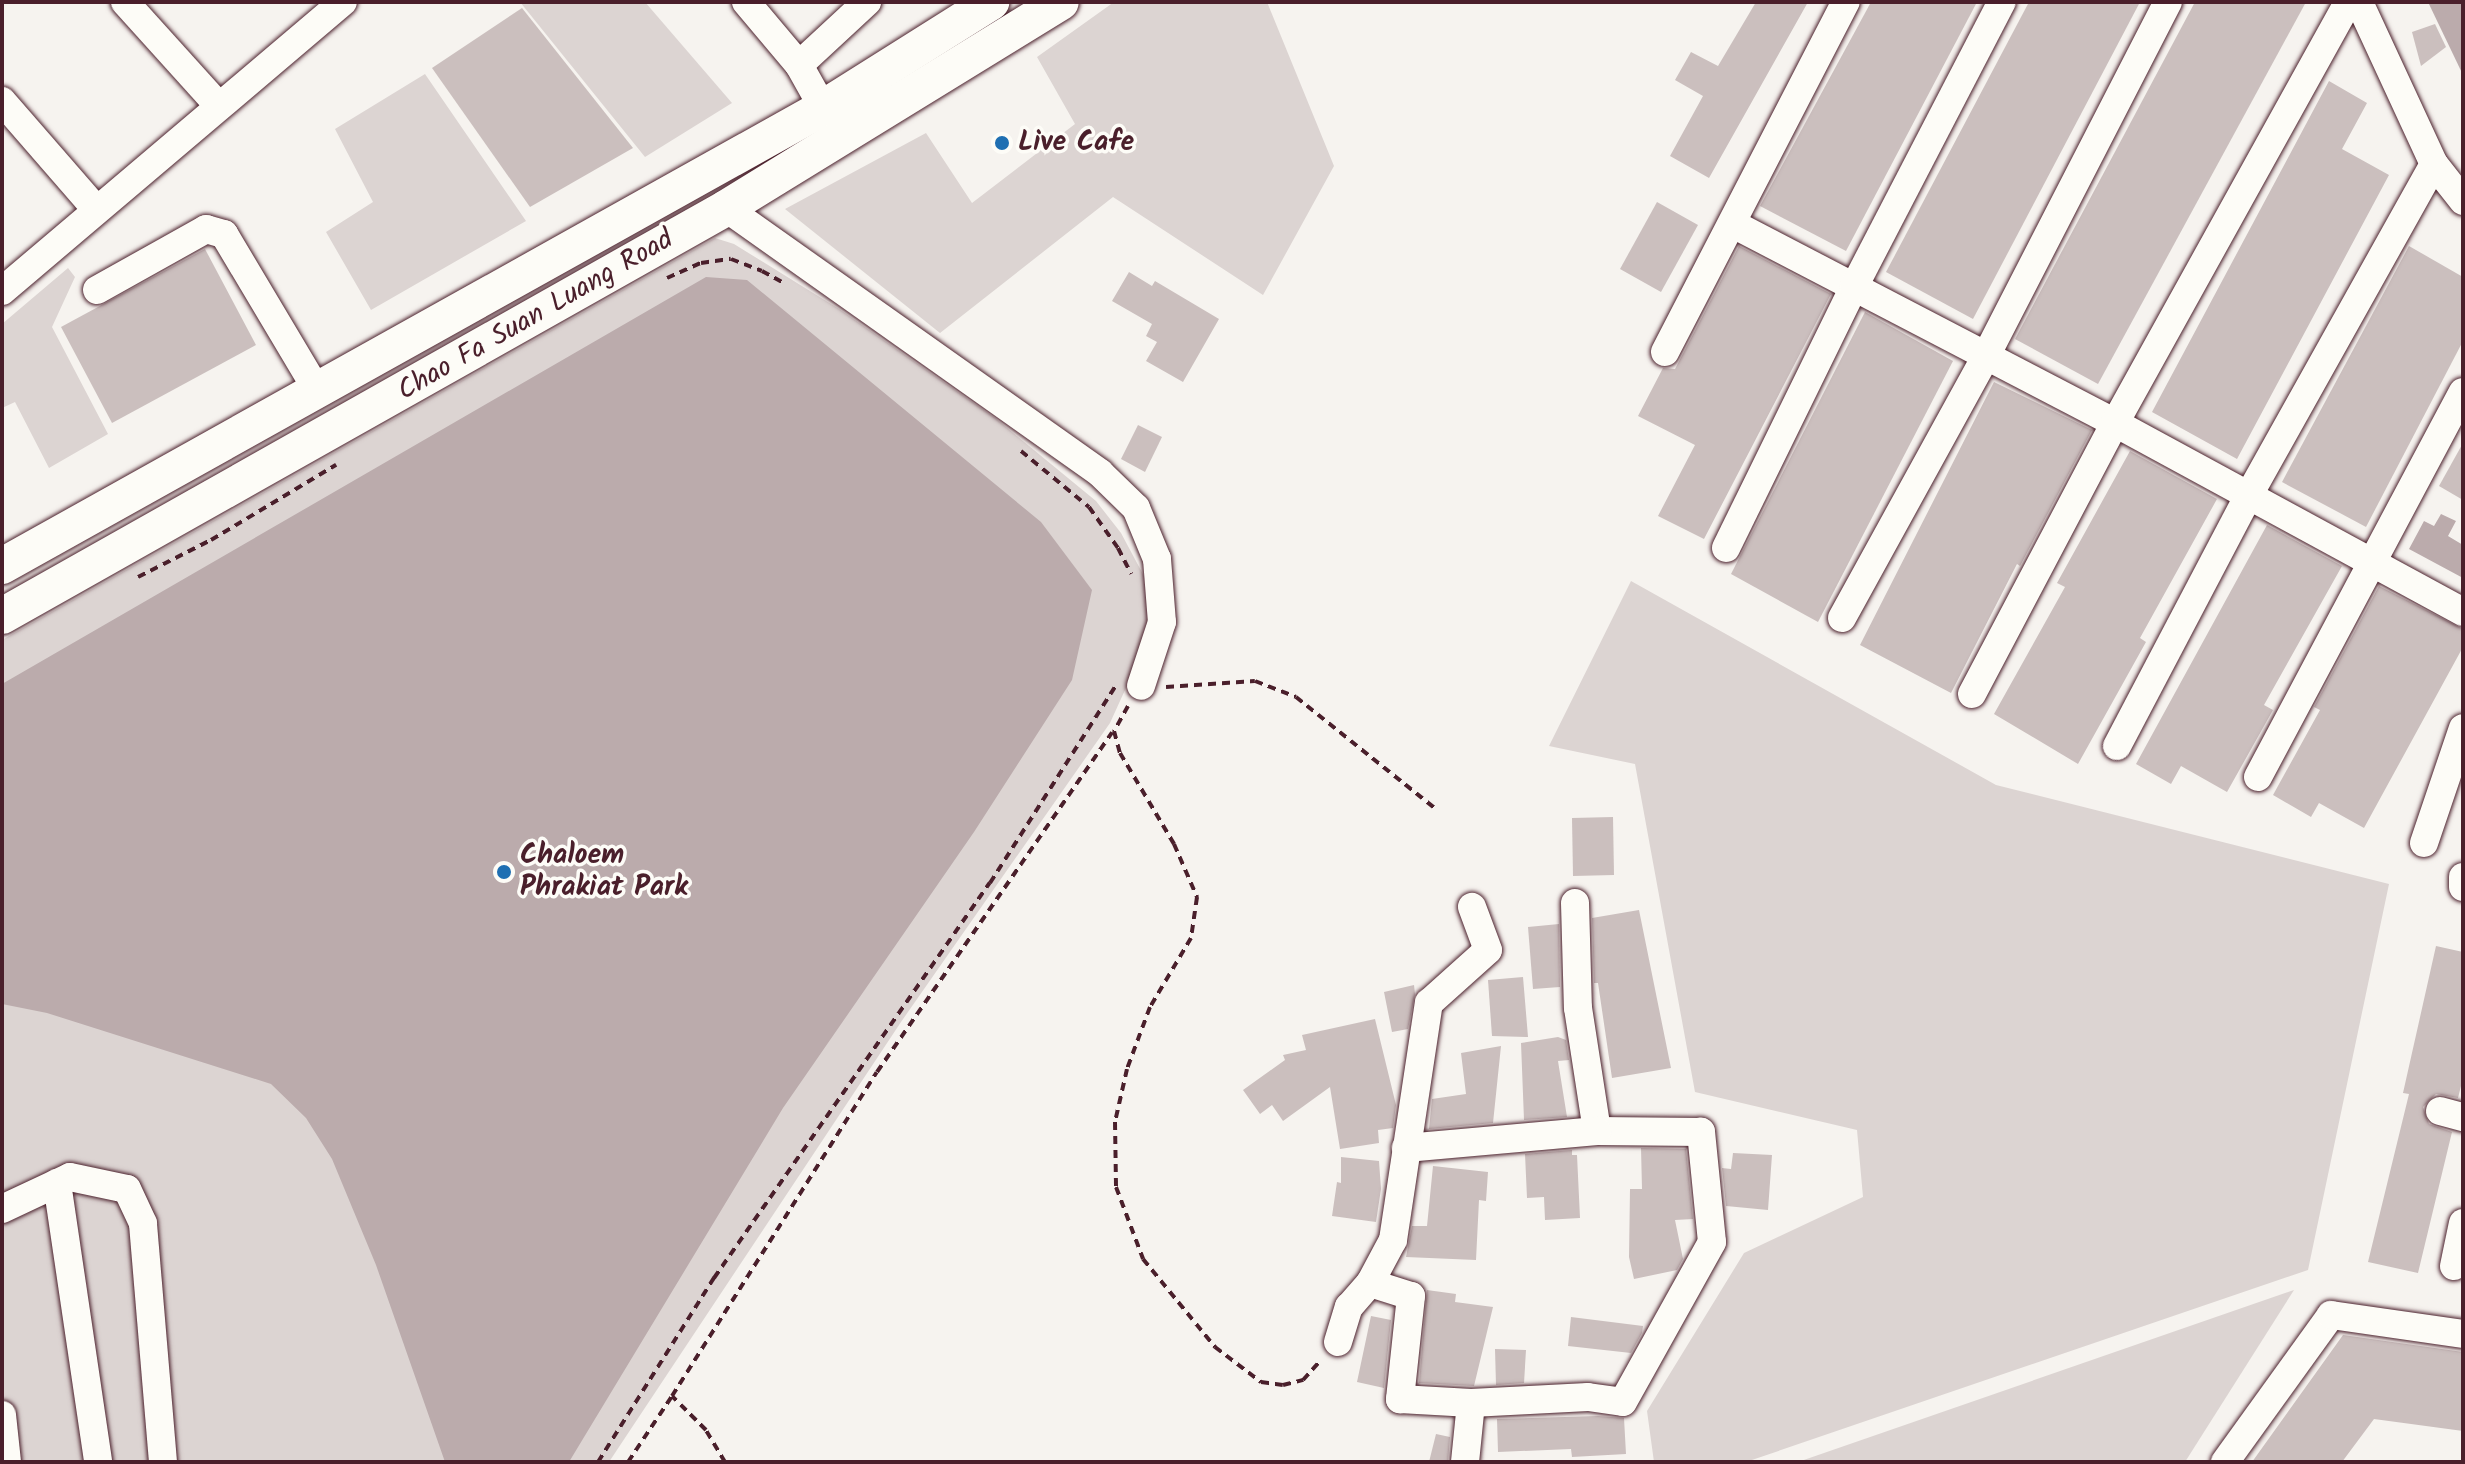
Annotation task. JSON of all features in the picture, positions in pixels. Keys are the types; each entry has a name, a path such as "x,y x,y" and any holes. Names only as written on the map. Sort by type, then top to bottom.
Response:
{"main road":[{"name":"Chao Fa Suan Luang Road","path":"2,566 823,108 991,2"},
{"name":"Chao Fa Suan Luang Road","path":"2,616 65,584 726,208 1061,2"},
{"path":"45,542 65,584"}],"street":[{"path":"125,2 219,106"},
{"path":"2,291 342,2"},
{"path":"746,2 799,65 823,108"},
{"path":"799,65 867,2"},
{"path":"1665,352 1846,2"},
{"path":"1726,548 1854,287 2002,2"},
{"path":"1842,618 1986,356 2168,2"},
{"path":"1972,694 2115,423 2348,2"},
{"path":"2359,2 2434,164 2463,201"},
{"path":"2,101 96,209"},
{"path":"2117,746 2249,495 2434,164"},
{"path":"726,208 1100,473 1136,508 1157,559 1162,622 1132,680"},
{"path":"1733,224 2115,423 2463,612"},
{"path":"97,290 206,229 224,234 317,390"},
{"path":"2258,777 2375,564 2463,392"},
{"path":"2424,843 2463,728"},
{"path":"2463,877 2463,887"},
{"path":"1575,903 1578,1008 1597,1131"},
{"path":"1338,1342 1349,1307 1370,1283 1393,1240 1429,1003 1488,950 1472,907"},
{"path":"1370,1283 1411,1296 1400,1399 1471,1403 1588,1397 1623,1402 1712,1242 1701,1132 1597,1131 1406,1148"},
{"path":"2,1209 70,1177 127,1189 143,1224 163,1462"},
{"path":"57,1183 98,1462"},
{"path":"2454,1266 2463,1223"},
{"path":"2225,1462 2331,1315 2463,1334"},
{"path":"1465,1462 1471,1403"},
{"path":"2,1415 7,1462"}],"path":[{"path":"654,284 701,263 731,259 762,271 795,291"},
{"path":"1019,450 1089,507 1118,548 1135,583"},
{"path":"126,583 211,540 336,465"},
{"path":"628,1462 877,1072 1114,731 1132,680"},
{"path":"1132,680 1195,687 1255,681 1296,697 1436,809"},
{"path":"598,1462 714,1278 1132,680"},
{"path":"1114,731 1120,753 1174,844 1197,897 1191,938 1150,1007 1127,1069 1115,1122 1116,1187 1143,1259 1215,1347 1261,1382 1283,1385 1303,1380 1338,1342"},
{"path":"672,1396 706,1430 725,1462"}],"shaded area":[{"path":"520,2 645,2 732,103 645,157"},
{"path":"1114,2 1267,2 1334,166 1263,295 1113,197 940,333 785,209 926,133 972,203 1075,124 1037,57"},
{"path":"2428,2 2463,2 2463,75"},
{"path":"425,74 526,221 371,310 326,232 373,202 335,129"},
{"name":"Chaloem Phrakiat Park","path":"715,238 734,244 839,309 995,418 1096,501 1121,533 1145,578 1150,617 1145,646 1110,723 901,1022 609,1462 2,1462 2,640"},
{"path":"68,268 75,277 52,327 108,434 49,468 15,402 2,408 2,324"},
{"name":"Chaloem Phrakiat Park","path":"706,277 747,280 1041,522 1092,590 1072,680 974,832 783,1108 569,1462 445,1462 376,1265 332,1159 306,1118 271,1084 47,1013 2,1004 2,684"},
{"path":"2441,514 2456,521 2448,536 2463,545 2463,578 2409,549 2424,521 2434,526"},
{"path":"1631,581 1996,785 2389,884 2308,1270 1746,1462 1654,1462 1647,1411 1744,1253 1863,1197 1857,1130 1695,1092 1635,764 1549,746"},
{"path":"2294,1290 2185,1462 1798,1462"}],"building":[{"path":"1756,2 1808,2 1709,178 1670,156 1703,96 1675,80 1691,52 1718,66"},
{"path":"1871,2 1977,2 1846,251 1760,206"},
{"path":"2029,2 2140,2 1973,319 1886,272"},
{"path":"2195,2 2306,2 2098,384 2015,339"},
{"path":"522,8 633,148 530,207 432,68"},
{"path":"2435,24 2446,47 2421,66 2412,32"},
{"path":"2329,81 2367,103 2342,149 2389,175 2237,459 2152,412"},
{"path":"1657,202 1698,225 1661,292 1620,269"},
{"path":"1739,246 1831,294 1704,539 1658,516 1695,445 1638,416 1663,368 1675,369"},
{"path":"2409,246 2463,277 2463,341 2366,527 2282,482"},
{"path":"205,249 256,345 112,423 61,327"},
{"path":"1129,272 1152,286 1155,281 1219,319 1183,382 1146,361 1157,342 1146,336 1152,324 1112,301"},
{"path":"1865,312 1953,361 1818,622 1731,574"},
{"path":"1994,382 2092,430 2020,566 2017,564 1951,693 1860,645"},
{"path":"1138,425 1162,437 1145,472 1121,459"},
{"path":"2463,443 2463,500 2439,486"},
{"path":"2130,451 2217,499 2140,638 2146,642 2078,764 1994,714 2065,587 2057,583"},
{"path":"2267,525 2342,566 2264,705 2273,710 2227,792 2181,766 2171,784 2136,764"},
{"path":"2379,586 2463,629 2463,647 2364,828 2319,803 2311,817 2273,795 2320,710 2314,707"},
{"path":"1613,817 1614,875 1573,876 1572,818"},
{"path":"1639,910 1671,1068 1612,1078 1598,983 1594,983 1592,918"},
{"path":"1559,924 1560,987 1533,989 1528,927"},
{"path":"2436,946 2463,952 2463,1078 2458,1098 2436,1094 2423,1107 2429,1124 2452,1132 2418,1273 2368,1262 2409,1094 2403,1093"},
{"path":"1523,977 1528,1037 1492,1036 1488,980"},
{"path":"1414,985 1408,1029 1392,1032 1384,992"},
{"path":"1375,1019 1396,1105 1393,1128 1378,1130 1379,1143 1340,1149 1330,1087 1283,1121 1272,1105 1260,1114 1243,1090 1285,1060 1283,1055 1306,1050 1302,1035"},
{"path":"1558,1037 1566,1040 1569,1060 1558,1061 1567,1117 1524,1120 1521,1043"},
{"path":"1501,1046 1493,1123 1429,1129 1432,1099 1466,1094 1461,1053"},
{"path":"1641,1148 1686,1149 1693,1219 1675,1220 1683,1259 1677,1270 1634,1279 1629,1257 1630,1189 1642,1189"},
{"path":"1572,1150 1572,1155 1577,1155 1580,1218 1545,1220 1544,1197 1527,1198 1525,1154"},
{"path":"1733,1153 1772,1155 1768,1210 1726,1206 1722,1168 1731,1169"},
{"path":"1341,1157 1379,1161 1381,1189 1376,1222 1332,1216 1337,1182 1341,1183"},
{"path":"1433,1166 1488,1172 1486,1201 1479,1200 1476,1260 1406,1257 1412,1226 1427,1226"},
{"path":"1427,1290 1456,1294 1455,1302 1493,1307 1474,1386 1419,1383"},
{"path":"1371,1316 1391,1320 1384,1388 1357,1382"},
{"path":"1571,1317 1643,1326 1642,1333 1631,1353 1568,1346"},
{"path":"2343,1335 2463,1352 2463,1431 2374,1419 2342,1462 2252,1462"},
{"path":"1495,1349 1526,1350 1524,1383 1496,1385"},
{"path":"1624,1418 1626,1454 1572,1457 1571,1449 1498,1452 1497,1419"},
{"path":"1436,1434 1450,1437 1448,1462 1429,1462"}],"place":[{"name":"Live Cafe","path":"1002,143"},
{"name":"Chaloem Phrakiat Park","path":"504,872"}]}
